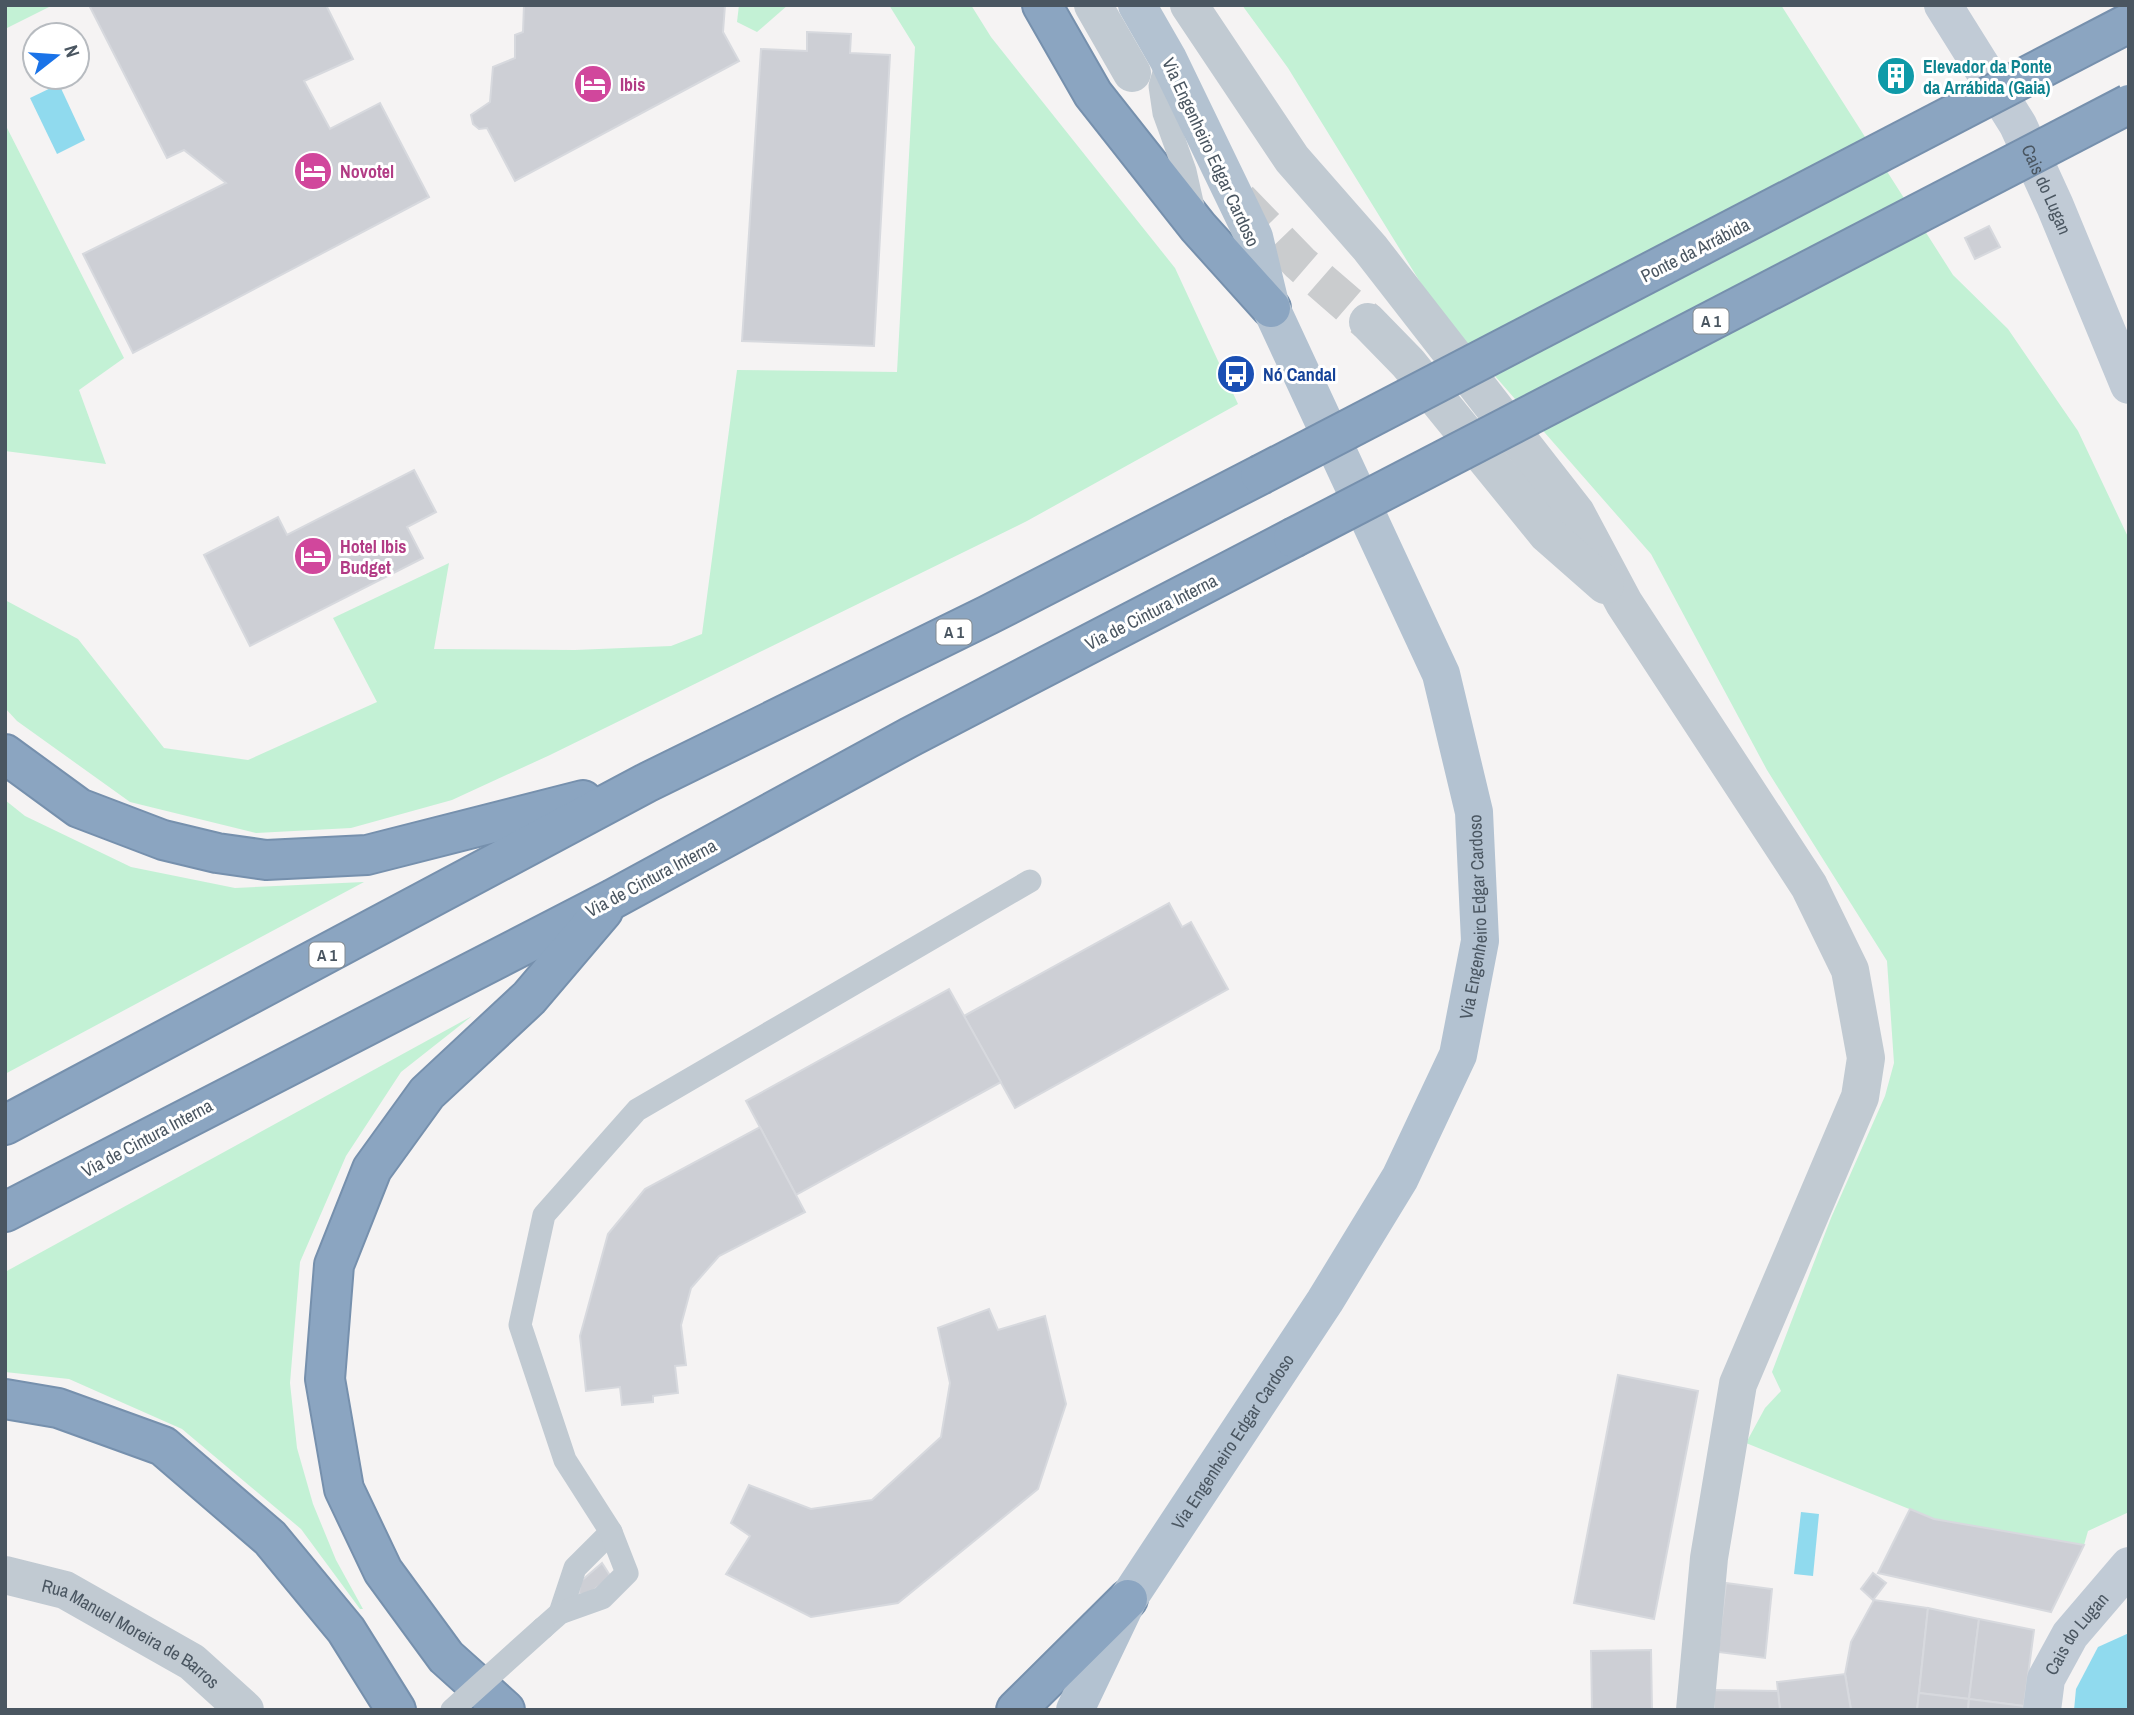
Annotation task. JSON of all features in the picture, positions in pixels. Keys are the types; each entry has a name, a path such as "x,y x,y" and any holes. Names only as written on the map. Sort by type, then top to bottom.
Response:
{"highway":[{"path":"1042,5 1093,94 1198,228 1271,308"},
{"name":"Ponte da Arrábida","path":"646,783 988,615 2129,23"},
{"name":"Via de Cintura Interna","path":"5,1212 613,899 910,737 2129,104"},
{"path":"5,754 79,808 163,840 216,853 266,860 367,855 646,783"},
{"name":"A 1","path":"5,1125 646,783"},
{"path":"505,1710 446,1657 391,1582 344,1489 324,1380 334,1265 373,1169 427,1093 530,998 613,899"},
{"path":"5,1399 58,1408 163,1446 270,1538 346,1630 396,1710"},
{"path":"1016,1710 1128,1599"}],"main road":[{"name":"Via Engenheiro Edgar Cardoso","path":"1075,1710 1128,1599 1325,1301 1400,1178 1458,1055 1479,941 1474,812 1441,674 1271,308 1254,237 1168,59 1137,5"},
{"name":"Cais do Lugan","path":"1943,5 2018,125 2055,206 2129,385"},
{"name":"Cais do Lugan","path":"2042,1710 2046,1679 2070,1635 2129,1566"}],"street":[{"path":"1093,5 1132,73"},
{"path":"1189,5 1292,159 1370,248 1576,513 1625,603 1810,886 1850,970 1866,1058 1860,1097 1738,1384 1711,1546 1695,1710"},
{"path":"1368,322 1408,363 1547,534 1625,603"},
{"name":"Rua Manuel Moreira de Barros","path":"5,1575 65,1590 180,1655 245,1710"}],"lane":[{"path":"1168,59 1160,86 1164,113 1185,172 1198,228"},
{"path":"452,1710 551,1621 601,1598 628,1573 611,1532 565,1460 520,1325 544,1214 637,1110 1030,881"},
{"path":"551,1621 575,1568 611,1532"}],"green space":[{"path":"5,5 53,5 21,21 5,29"},
{"path":"739,5 788,5 757,32 737,22"},
{"path":"889,5 971,5 991,37 1175,268 1238,404 1027,521 550,755 452,800 351,828 256,833 130,802 17,721 5,708 5,600 78,639 164,748 248,760 377,702 333,618 449,563 434,649 575,650 671,646 702,634 737,370 897,372 915,47"},
{"path":"1242,5 1781,5 1953,275 2008,329 2078,431 2129,539 2129,1512 2088,1531 2084,1545 1934,1519 1746,1443 1765,1408 1781,1391 1772,1372 1831,1218 1885,1096 1894,1063 1887,961 1767,770 1651,554 1438,311 1288,68"},
{"path":"5,124 124,358 79,390 106,464 5,451"},
{"path":"5,800 25,816 131,867 235,888 364,882 5,1074"},
{"path":"472,1016 401,1072 346,1156 300,1262 290,1383 297,1448 313,1504 336,1560 363,1609 360,1609 301,1529 182,1429 69,1379 5,1372 5,1272"}],"water":[{"path":"44,91 62,91 85,140 57,154 30,98"},
{"path":"1801,1512 1819,1514 1813,1576 1794,1574"},
{"path":"2129,1633 2129,1710 2074,1710 2076,1689 2098,1647"}],"pier":[{"path":"2058,5 2129,5 2129,153 2093,171 2020,25"}],"building":[{"name":"Novotel","path":"89,5 326,5 353,59 304,81 330,129 380,103 429,197 133,353 83,254 226,183 184,150 167,158"},
{"name":"Ibis","path":"524,5 725,5 723,32 739,61 515,181 487,128 479,129 473,124 471,115 490,102 493,67 515,58 515,35 523,32"},
{"path":"807,32 851,34 850,53 890,55 874,346 742,341 761,49 807,51"},
{"name":"Elevador da Ponte da Arrábida (Gaia)","path":"1903,59 1914,81 1889,93 1878,71"},
{"path":"1989,226 2000,247 1975,259 1965,238"},
{"name":"Hotel Ibis Budget","path":"414,470 436,512 407,527 423,558 250,646 204,555 278,517 287,535"},
{"path":"1169,903 1182,927 1191,922 1228,989 1015,1108 964,1016"},
{"path":"949,989 1001,1082 796,1195 746,1101"},
{"path":"760,1127 805,1212 719,1256 691,1288 681,1325 686,1365 675,1366 678,1393 653,1396 653,1402 622,1405 620,1387 586,1391 580,1336 608,1234 645,1189"},
{"path":"989,1309 998,1330 1045,1316 1066,1404 1038,1489 898,1603 811,1617 726,1574 750,1536 731,1523 749,1485 811,1509 872,1500 941,1437 950,1383 938,1328"},
{"path":"1618,1375 1698,1391 1654,1619 1574,1603"},
{"path":"1910,1509 1934,1519 2084,1545 2051,1612 1878,1573"},
{"path":"602,1563 611,1577 588,1594 579,1594 580,1582"},
{"path":"1873,1573 1886,1583 1873,1600 1861,1589"},
{"path":"1726,1583 1772,1589 1765,1658 1718,1652"},
{"path":"1874,1600 1928,1608 1917,1710 1851,1710 1845,1674 1851,1642"},
{"path":"1928,1608 1979,1619 1969,1699 1919,1693"},
{"path":"1979,1619 2034,1630 2024,1706 1969,1699"},
{"path":"1651,1650 1652,1710 1592,1710 1591,1651"},
{"path":"1845,1674 1851,1710 1780,1710 1777,1682"},
{"path":"1714,1690 1778,1691 1780,1710 1714,1710"},
{"path":"1919,1693 1969,1699 1968,1710 1917,1710"},
{"path":"1969,1699 2024,1706 2023,1710 1968,1710"}],"tunnel":[{"path":"1239,200 1300,263 1368,322"}],"place":[{"name":"Elevador da Ponte da Arrábida (Gaia)","path":"1896,76"},
{"name":"Ibis","path":"593,84"},
{"name":"Novotel","path":"313,171"},
{"name":"Nó Candal","path":"1236,374"},
{"name":"Hotel Ibis Budget","path":"313,556"}]}
